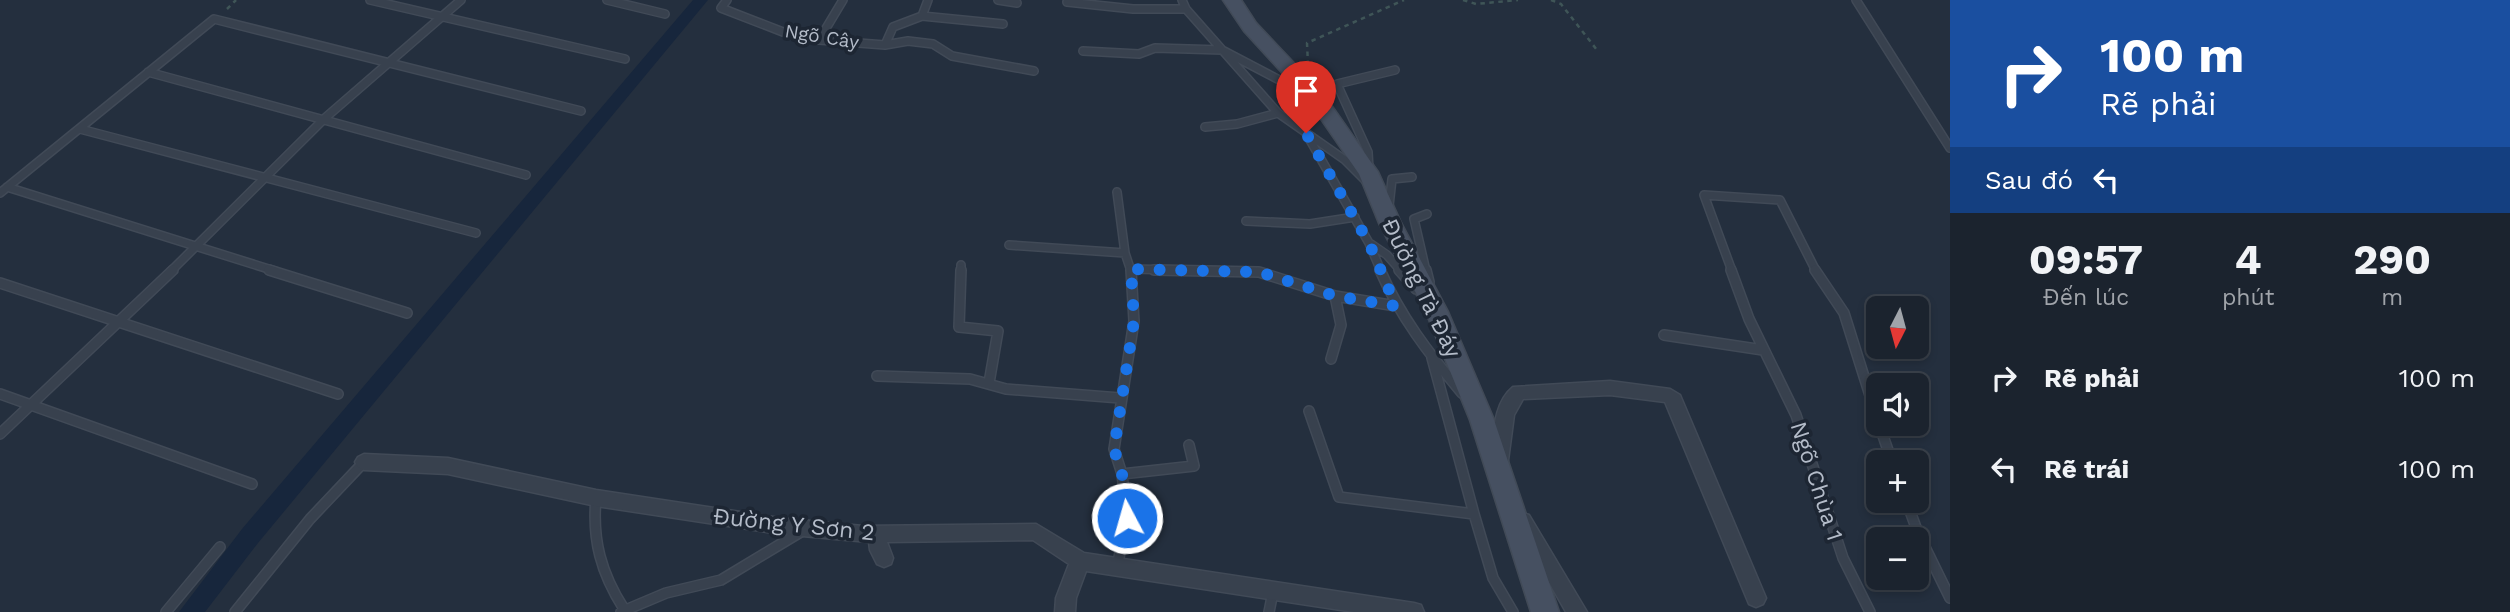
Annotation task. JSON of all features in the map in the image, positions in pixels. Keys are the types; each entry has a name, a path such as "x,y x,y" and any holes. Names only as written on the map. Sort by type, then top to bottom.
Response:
{"street":[{"name":"Đường Tà Đáy","path":"1232,0 1250,27 1317,99 1371,180 1434,308 1482,421 1545,612"},
{"path":"1577,612 1498,474 1504,450 1506,405 1510,396 1519,392 1610,388 1670,396 1679,411 1756,598"},
{"name":"Đường Y Sơn 2","path":"364,462 448,466 596,498 806,528 877,534 982,531 1036,533 1080,561 1404,611"},
{"path":"877,534 878,546 884,558"},
{"path":"1065,612 1066,598 1080,561"}],"lane":[{"path":"370,0 625,59"},
{"path":"0,434 118,324 325,118 461,0"},
{"path":"607,0 665,14"},
{"name":"Ngõ Cây","path":"726,0 721,8 783,32 819,40 885,45 908,41 933,44 952,56 1034,71"},
{"path":"819,40 842,0"},
{"path":"922,16 928,0"},
{"path":"998,0 1017,3"},
{"path":"1182,0 1186,9 1278,113 1371,180"},
{"path":"1856,0 1950,148"},
{"path":"1067,2 1133,9 1186,9"},
{"path":"885,45 887,33 897,22 922,16 1003,24"},
{"path":"0,193 214,19 581,111"},
{"path":"1083,51 1139,54 1155,48 1222,50 1317,99"},
{"path":"1371,180 1368,152 1337,84 1395,70"},
{"path":"148,72 325,118 526,175"},
{"path":"1205,127 1237,124 1278,113"},
{"path":"80,129 476,233"},
{"path":"1306,133 1369,243 1396,306 1432,358 1482,421"},
{"path":"1390,223 1390,182 1412,177"},
{"path":"7,187 407,313"},
{"path":"1117,192 1125,253 1131,269 1134,321 1119,398 1114,449 1122,474 1127,518 1117,567"},
{"name":"Ngõ Chùa 1","path":"1866,384 1844,313 1818,275 1780,200 1704,195 1763,350 1796,415 1843,558 1870,612"},
{"path":"1427,214 1414,219 1414,230 1428,276 1434,308"},
{"path":"1246,221 1310,224 1355,218"},
{"path":"1369,243 1387,255 1434,308"},
{"path":"1009,244 1125,253"},
{"path":"961,265 959,327 998,331 989,383"},
{"path":"1131,269 1259,272 1335,296 1396,306"},
{"path":"0,283 118,324 338,394"},
{"path":"1331,359 1340,325 1335,296"},
{"path":"1664,335 1763,350"},
{"path":"1432,358 1493,578 1513,612"},
{"path":"877,376 970,379 1006,389 1119,398"},
{"path":"0,394 252,484"},
{"path":"1309,411 1319,442 1335,470 1339,497 1474,514"},
{"path":"1122,474 1194,466 1189,445"},
{"name":"Đường Y Sơn 2","path":"235,612 310,519 364,462"},
{"path":"596,498 592,527 596,554 607,585 622,611 666,593 721,580 806,528"},
{"path":"1911,513 1950,598"},
{"path":"166,612 220,547"},
{"path":"1269,612 1273,592"}],"path":[{"path":"1301,82 1310,70 1307,43 1404,0"},
{"path":"1463,0 1476,4 1518,0"},
{"path":"1550,0 1561,4 1597,50"}],"waterway":[{"path":"191,612 250,536 701,0"}],"route":[{"path":"1127,518 1122,474 1114,449 1119,398 1134,321 1131,269 1259,272 1335,296 1396,306 1369,243 1306,133"}]}
